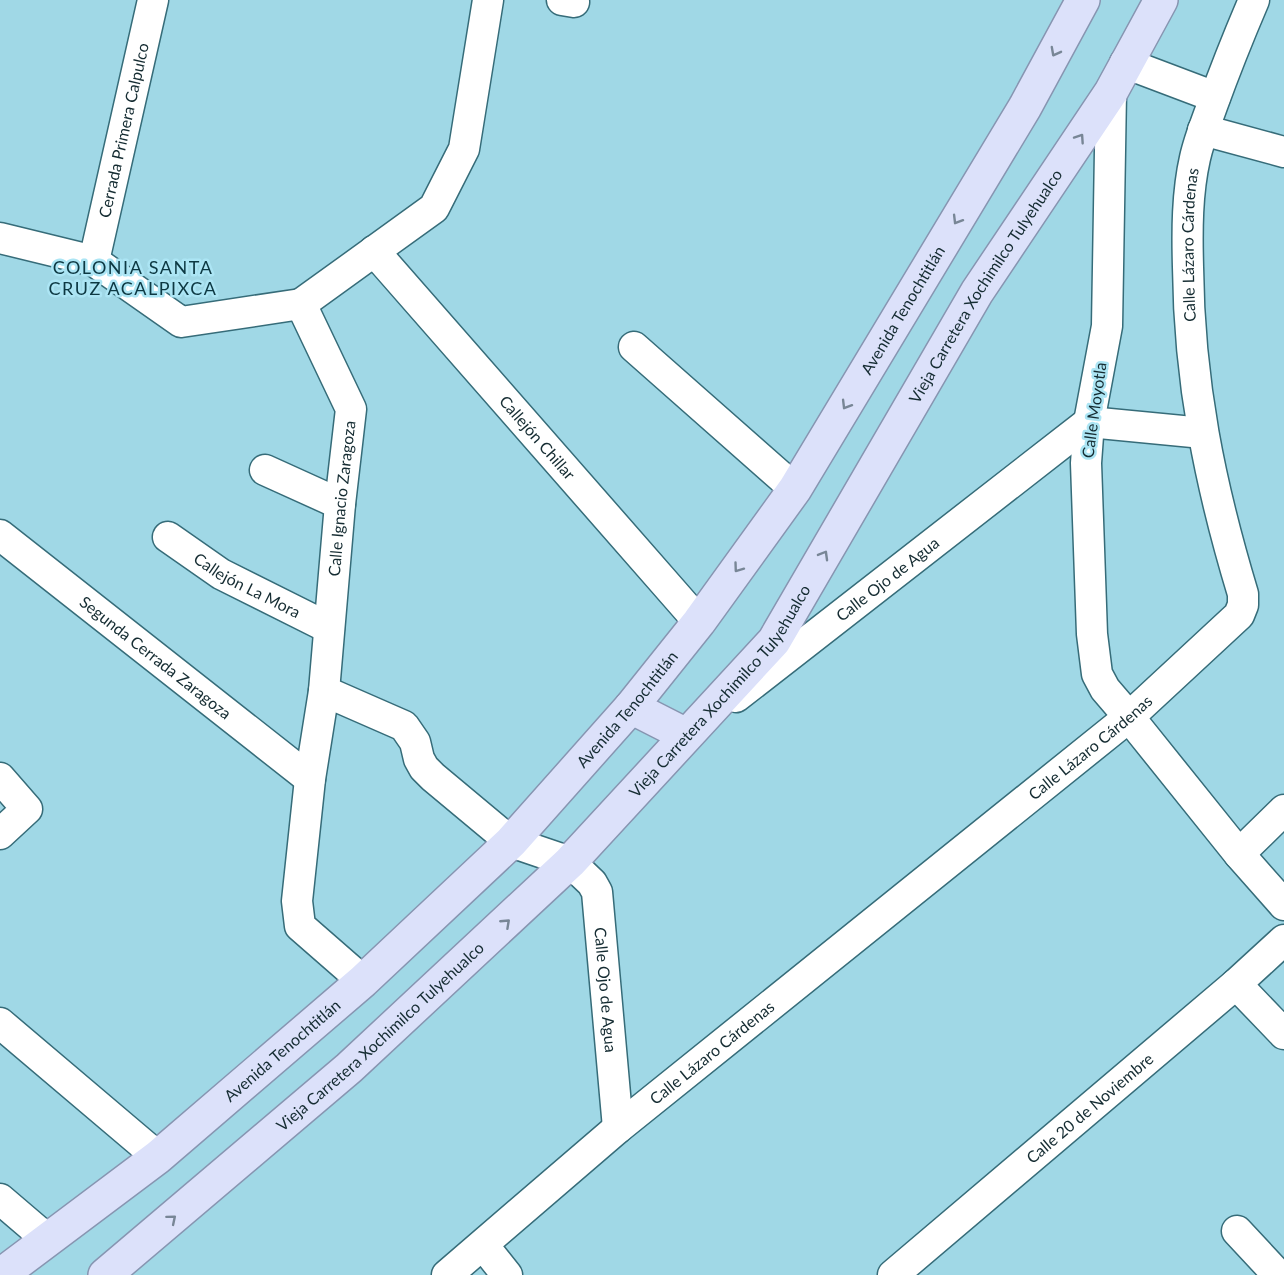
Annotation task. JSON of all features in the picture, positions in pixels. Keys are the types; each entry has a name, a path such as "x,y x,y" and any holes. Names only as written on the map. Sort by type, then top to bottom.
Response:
{"main road":[{"name":"Avenida Tenochtitlán","path":"1,1275 158,1157 363,981 511,842 631,707 699,622 795,489 1025,107 1083,0"},
{"name":"Vieja Carretera Xochimilco Tulyehualco","path":"116,1266 349,1068 570,862 774,641 976,292 1111,92 1161,0"},
{"path":"631,707 686,735"}],"street":[{"name":"Cerrada Primera Calpulco","path":"94,261 153,0"},
{"path":"0,237 94,261 181,322 301,304 434,208 464,149 488,0"},
{"name":"Calle Lázaro Cárdenas","path":"447,1275 618,1128 1129,717 1239,615 1243,605 1243,594 1222,526 1195,382 1188,315 1187,223 1195,159 1203,130 1254,0"},
{"path":"1125,63 1215,97"},
{"name":"Calle Moyotla","path":"1111,92 1107,326 1089,422 1086,463 1092,634 1096,674 1105,689 1129,717"},
{"path":"1203,130 1284,152"},
{"name":"Callejón Chillar","path":"374,251 699,622"},
{"name":"Calle Ignacio Zaragoza","path":"301,304 351,409 340,504 324,691 310,779 297,901 300,926 363,981"},
{"path":"634,347 795,489"},
{"path":"1089,422 1203,433"},
{"name":"Calle Ojo de Agua","path":"686,735 1089,422"},
{"path":"265,470 340,504"},
{"name":"Segunda Cerrada Zaragoza","path":"0,535 310,779"},
{"name":"Callejón La Mora","path":"168,537 221,574 329,628"},
{"path":"324,691 404,726 415,742 424,768 511,842 570,862"},
{"path":"1129,717 1239,854 1284,905"},
{"path":"0,778 27,809 0,834"},
{"path":"1239,854 1284,810"},
{"name":"Calle Ojo de Agua","path":"570,862 597,892 618,1128"},
{"name":"Calle 20 de Noviembre","path":"893,1275 1236,984 1284,940"},
{"path":"1236,984 1284,1034"},
{"path":"0,1023 158,1157"},
{"path":"0,1199 48,1240"},
{"path":"1237,1231 1278,1275"},
{"path":"483,1245 507,1275"}],"district":[{"name":"COLONIA SANTA CRUZ ACALPIXCA","path":"133,278"}]}
